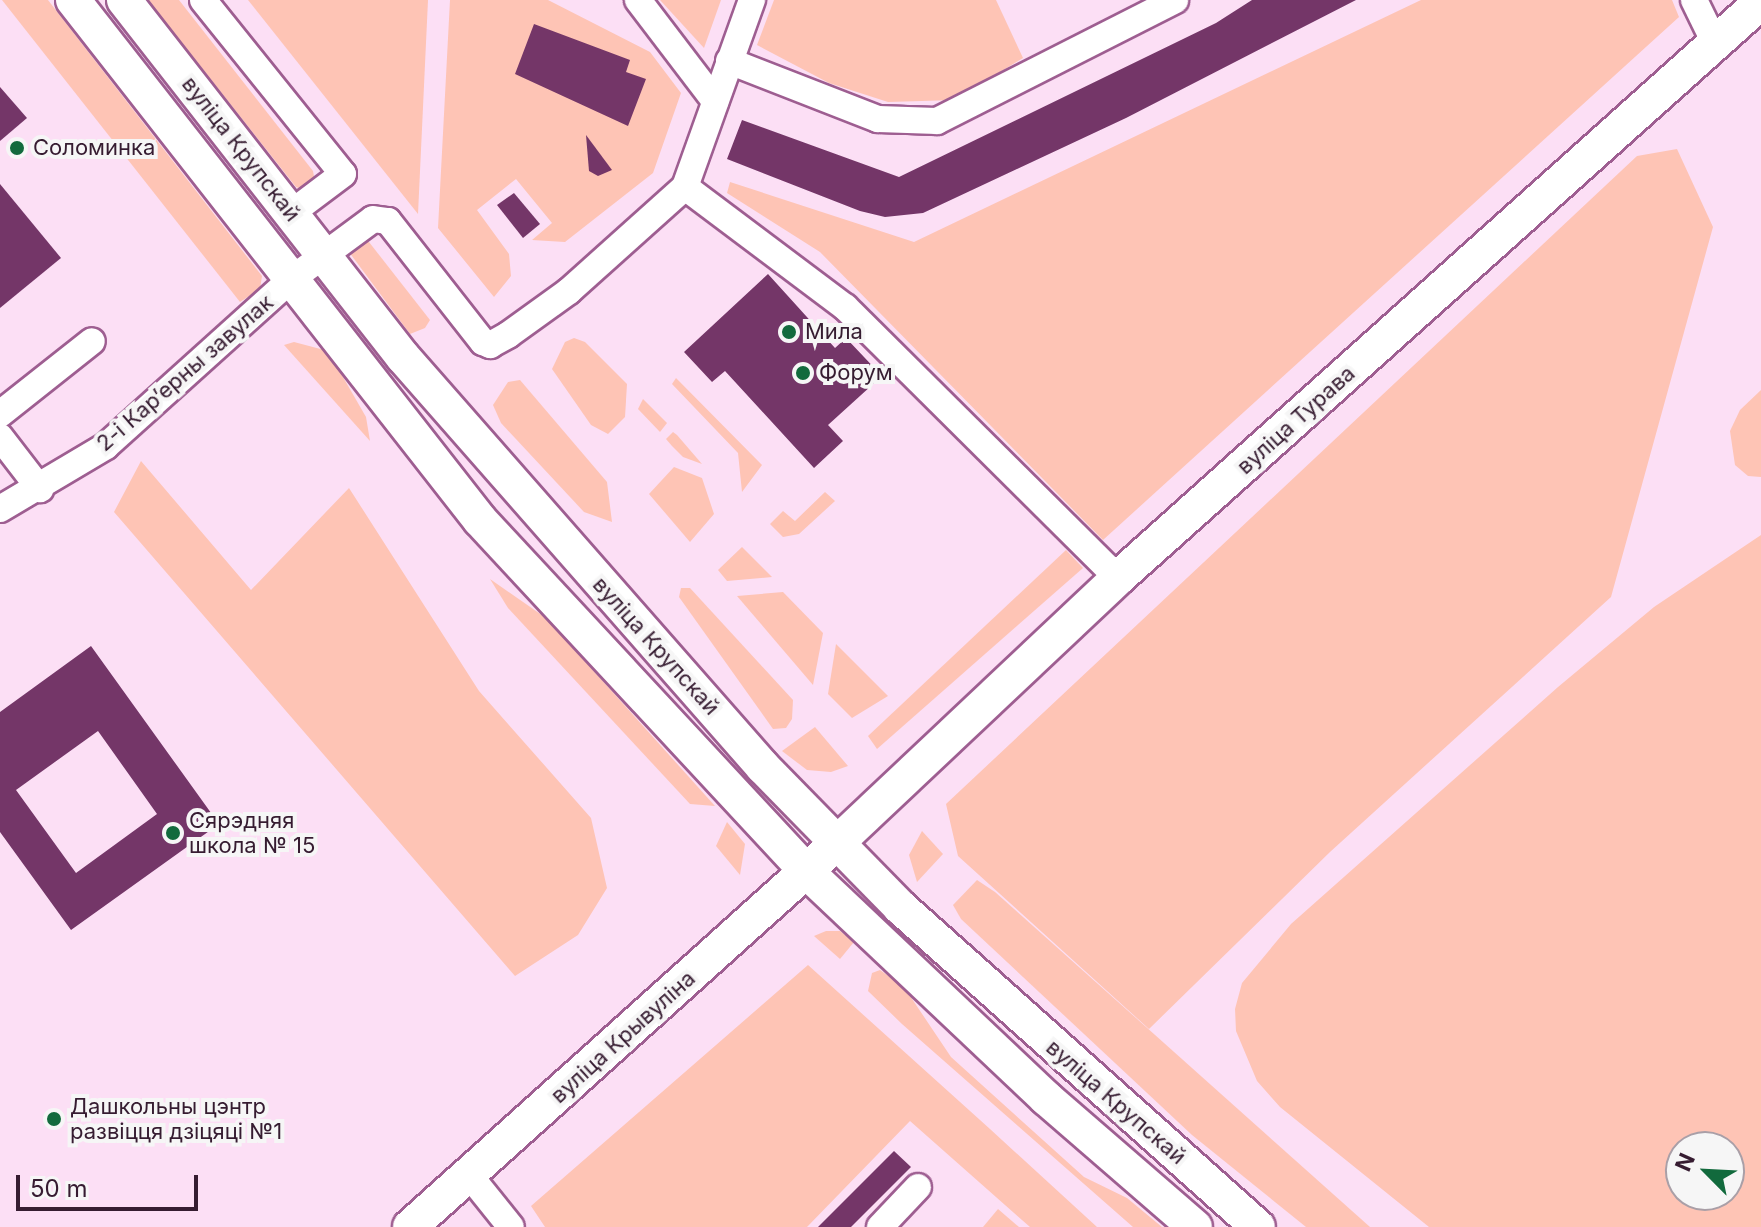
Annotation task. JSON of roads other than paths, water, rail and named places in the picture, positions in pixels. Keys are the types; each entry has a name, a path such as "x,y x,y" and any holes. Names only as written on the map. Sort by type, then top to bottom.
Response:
{"main road":[{"name":"вуліца Крупскай","path":"73,0 289,281 480,520 805,870 1046,1098 1195,1227"},
{"name":"вуліца Крупскай","path":"124,0 491,461 836,844 1084,1076 1258,1227"},
{"name":"вуліца Турава","path":"836,844 1118,578 1761,2"},
{"name":"вуліца Крывуліна","path":"410,1227 836,844"}],"street":[{"path":"203,0 343,174 291,213"},
{"path":"638,0 715,101"},
{"path":"752,0 685,187 845,307 1118,578"},
{"path":"729,61 878,119 937,121 1175,0"},
{"path":"1694,0 1715,43"},
{"name":"2-і Карʼерны завулак","path":"0,509 40,489 106,446 289,281 323,253 381,217 475,334 490,345 569,291 685,187"},
{"path":"0,414 92,341"},
{"path":"0,437 40,489"},
{"path":"470,1176 511,1227"},
{"path":"880,1227 918,1187"}],"place":[{"name":"Соломинка","path":"17,148"},
{"name":"Мила","path":"789,332"},
{"name":"Форум","path":"803,373"},
{"name":"Сярэдняя школа № 15","path":"173,833"},
{"name":"Дашкольны цэнтр развіцця дзіцяці №1","path":"54,1119"}]}
